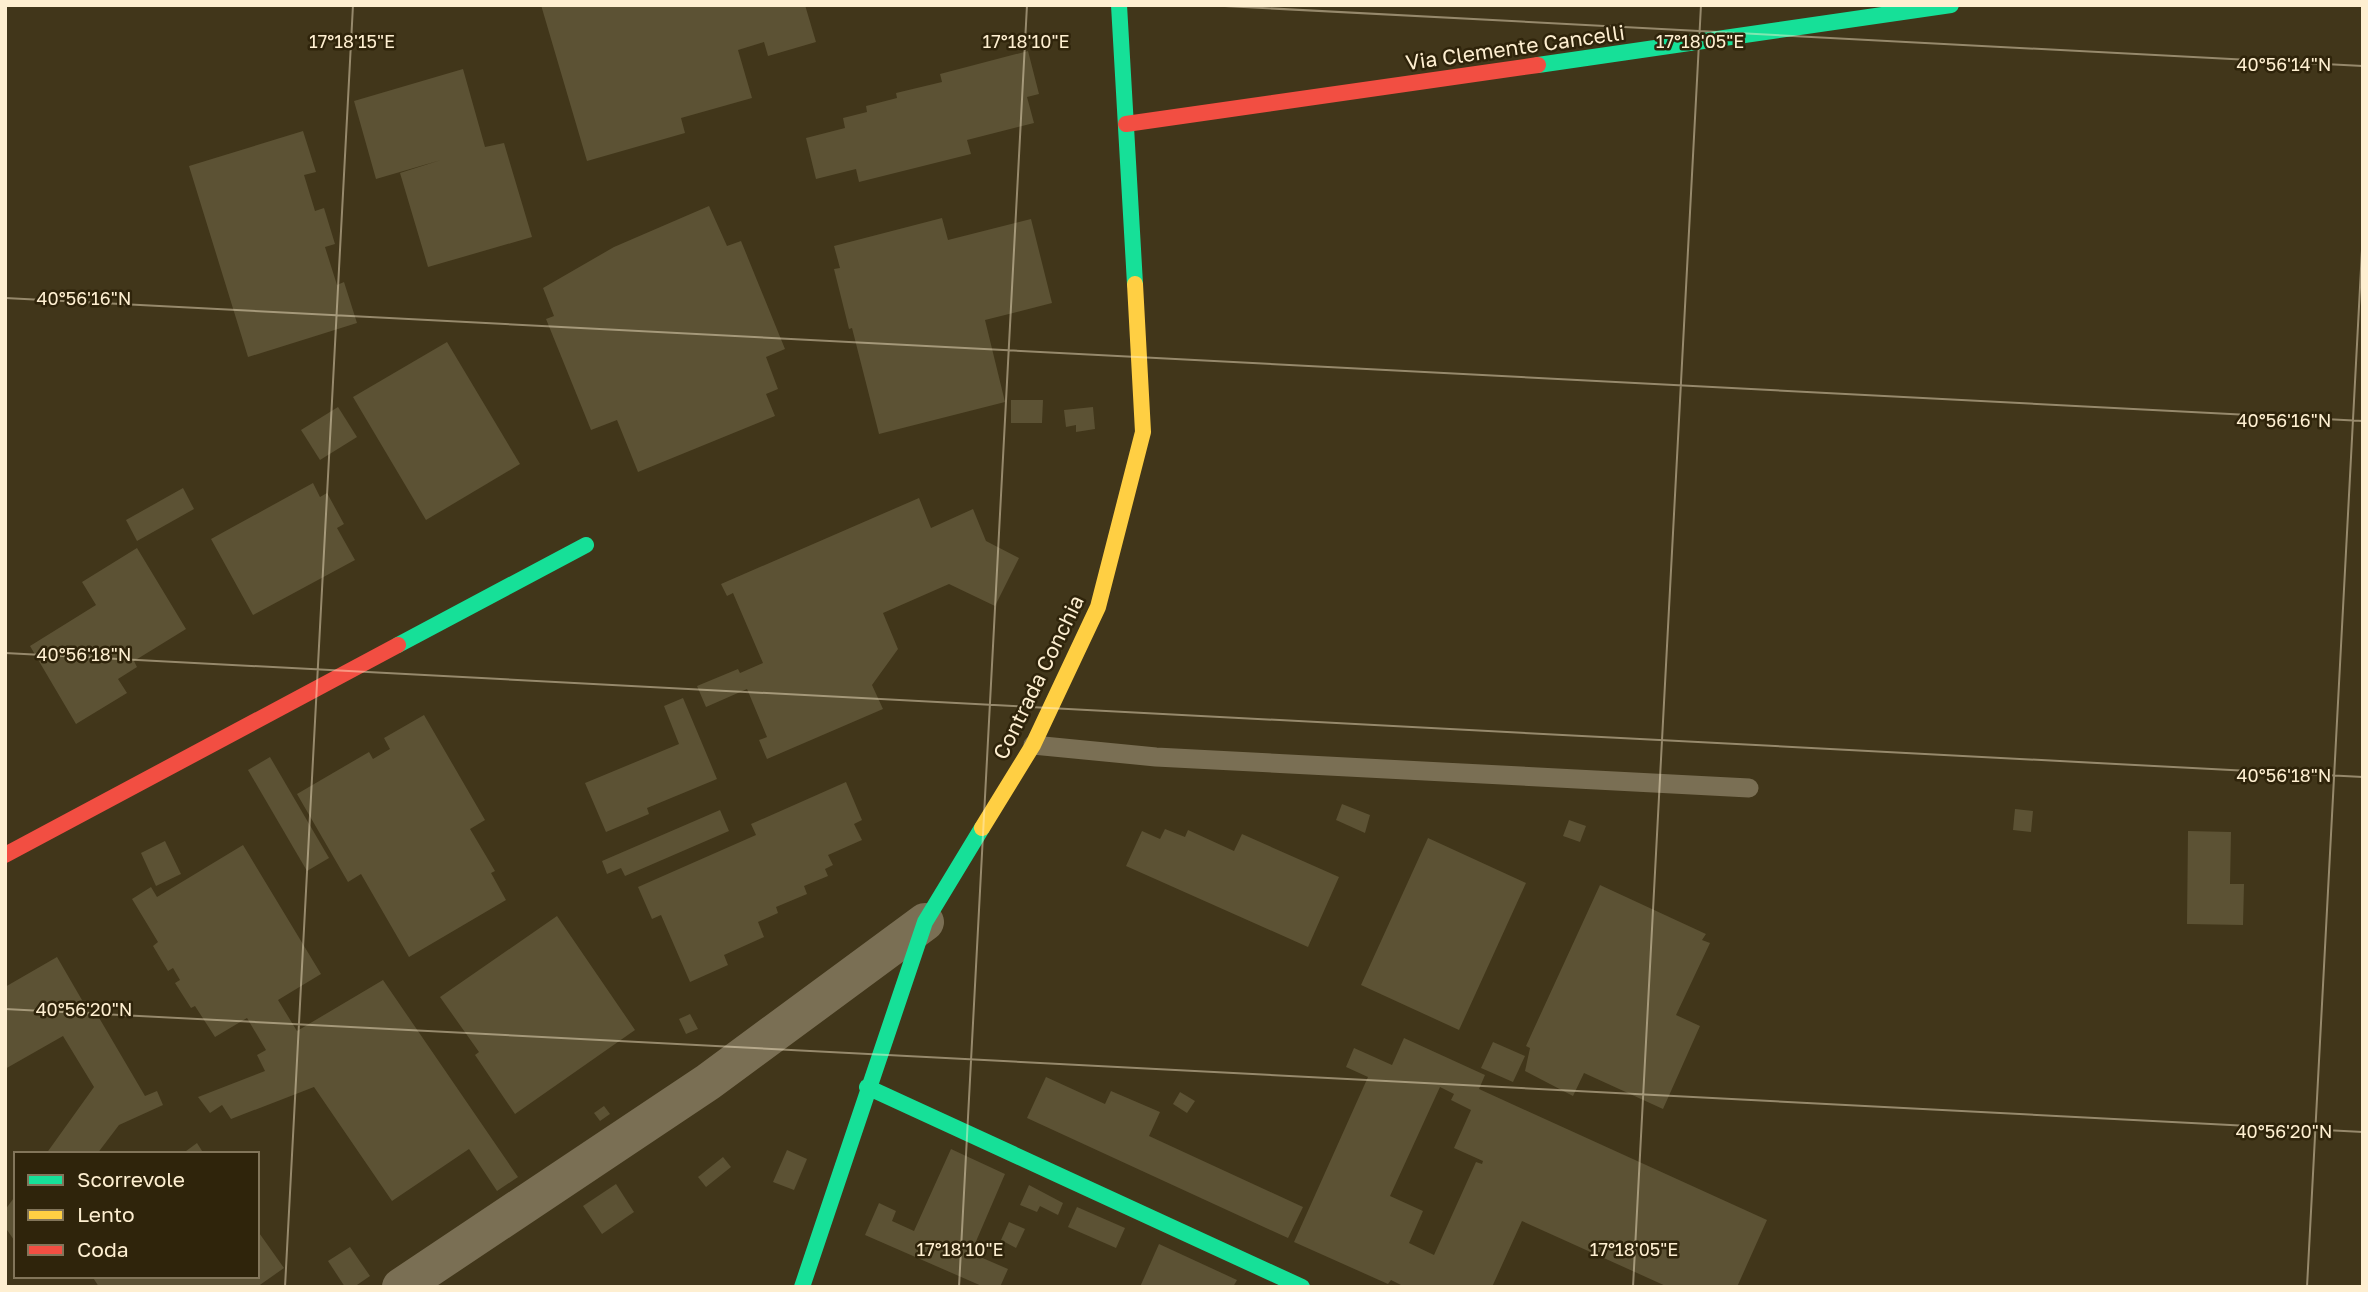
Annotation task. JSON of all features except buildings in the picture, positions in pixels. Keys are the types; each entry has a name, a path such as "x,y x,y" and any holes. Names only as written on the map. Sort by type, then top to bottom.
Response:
{"street":[{"name":"Contrada Conchia","path":"802,1287 867,1087 925,922 1033,745 1098,607 1143,432 1119,5"},
{"name":"Via Clemente Cancelli","path":"1126,124 1951,5"},
{"path":"5,855 586,545"},
{"path":"401,1287 708,1082 925,922"},
{"path":"867,1087 1302,1287"}],"lane":[{"path":"1033,745 1156,757 1749,788"}],"traffic: fast":[{"path":"1119,5 1135,284"},
{"path":"1538,65 1951,5"},
{"path":"398,645 586,545"},
{"path":"802,1287 925,922 982,828"},
{"path":"867,1087 1302,1287"}],"traffic: slow":[{"path":"982,828 1033,745 1098,607 1143,432 1135,284"}],"traffic: jam":[{"path":"1126,124 1538,65"},
{"path":"5,855 398,645"}]}
